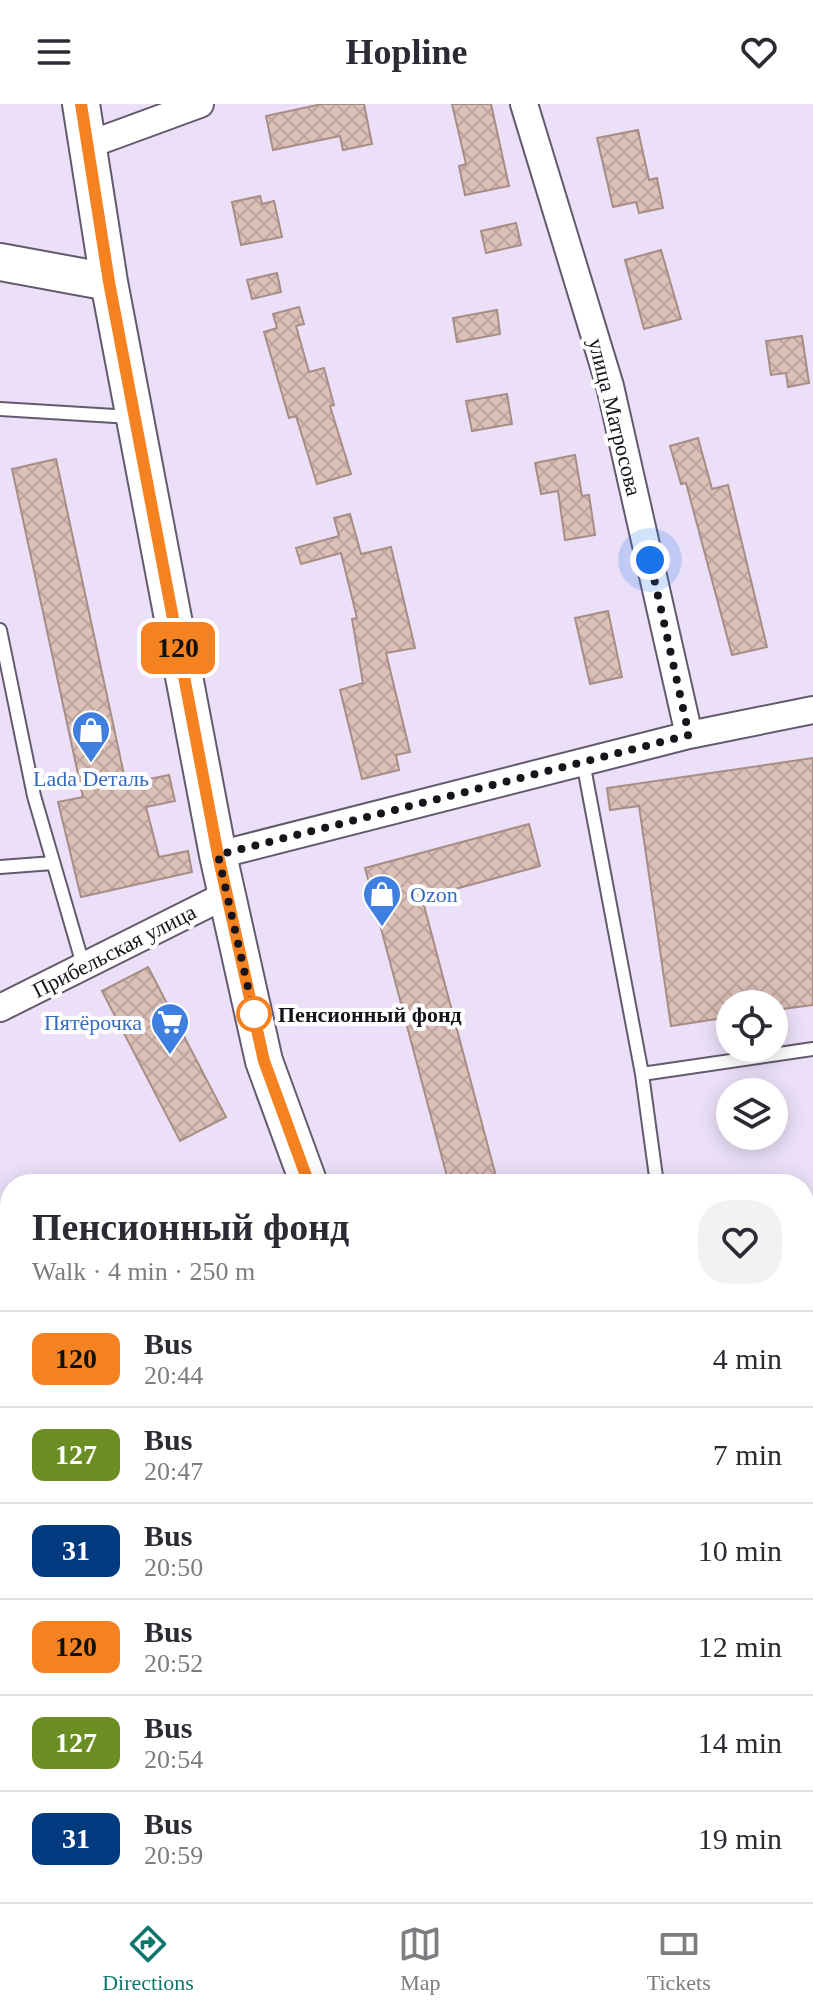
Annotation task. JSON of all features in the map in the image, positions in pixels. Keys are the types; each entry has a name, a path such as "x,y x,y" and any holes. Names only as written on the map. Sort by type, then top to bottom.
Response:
{"main road":[{"path":"81,104 109,282 218,855 264,1061 305,1174"},
{"path":"0,262 109,282"}],"street":[{"path":"88,145 200,104"},
{"name":"улица Матросова","path":"524,104 610,386 689,735"},
{"path":"218,855 689,735 813,710"},
{"name":"Прибельская улица","path":"0,1008 228,894"}],"lane":[{"path":"0,409 134,417"},
{"path":"0,630 34,796 84,968"},
{"path":"583,762 642,1074 656,1174"},
{"path":"0,867 53,863"},
{"path":"642,1074 813,1049"}],"building":[{"path":"322,104 364,104 372,144 343,150 340,136 273,150 266,116"},
{"path":"452,104 491,104 509,186 465,195 459,166 466,164"},
{"path":"638,130 649,180 657,178 663,208 639,213 636,202 613,207 597,138"},
{"path":"260,196 262,204 274,201 282,237 241,245 232,202"},
{"path":"516,223 521,245 486,253 481,231"},
{"path":"661,250 681,319 644,329 625,260"},
{"path":"277,273 281,292 252,299 247,280"},
{"path":"299,307 304,324 296,326 309,372 324,368 334,405 330,406 351,474 317,484 296,416 289,418 264,332 277,328 273,314"},
{"path":"497,310 500,334 457,342 453,318"},
{"path":"802,336 809,383 788,387 786,373 771,375 766,341"},
{"path":"507,394 512,424 472,431 466,401"},
{"path":"698,438 712,489 728,485 767,647 732,655 686,483 681,484 670,446"},
{"path":"575,455 582,496 589,495 595,535 565,540 558,491 541,494 535,463"},
{"path":"56,459 126,784 169,775 175,801 146,807 159,857 188,851 192,872 81,897 58,802 83,797 12,469"},
{"path":"350,514 361,554 391,547 415,648 386,653 410,752 396,755 399,770 362,779 340,690 363,683 352,619 357,618 341,553 301,564 296,548 339,536 334,518"},
{"path":"608,611 622,677 590,684 575,618"},
{"path":"813,758 813,1005 788,1008 788,990 716,990 716,1019 671,1026 639,806 610,810 607,788"},
{"path":"529,824 540,866 422,898 495,1174 446,1174 365,868"},
{"path":"148,967 226,1117 180,1141 102,991"}],"bus line":[{"name":"120","path":"81,104 109,282 218,855 264,1061 305,1174"}],"place":[{"name":"Lada Dеталь","path":"91,764"},
{"name":"Ozon","path":"382,928"},
{"name":"Пенсионный фонд","path":"254,1014"},
{"name":"Пятёрочка","path":"170,1056"}],"route":[{"path":"254,1014 218,855 689,735 650,560"}]}
